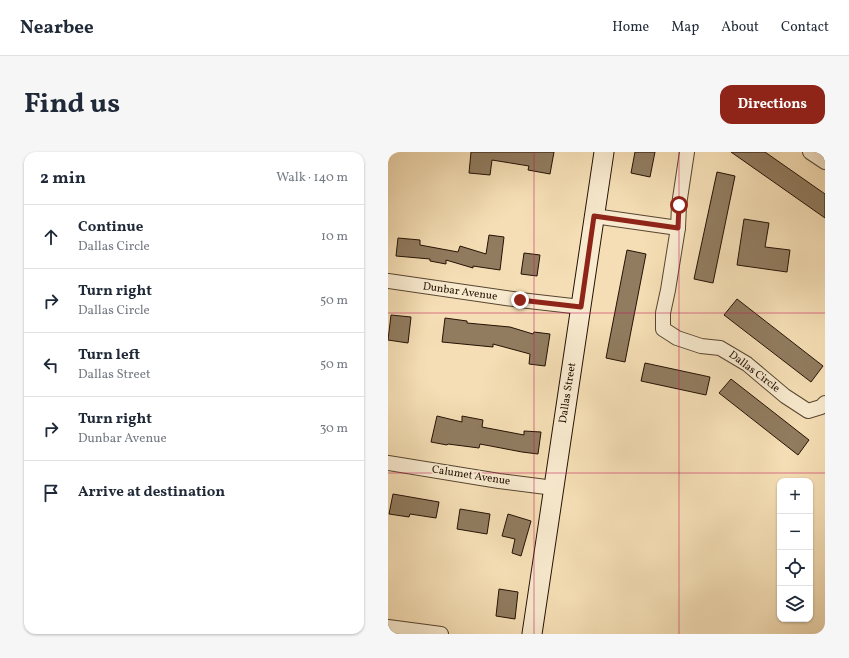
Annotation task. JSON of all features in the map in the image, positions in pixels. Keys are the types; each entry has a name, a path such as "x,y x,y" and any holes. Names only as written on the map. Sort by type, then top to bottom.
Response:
{"street":[{"name":"Dallas Street","path":"532,634 604,152"},
{"name":"Dallas Circle","path":"687,152 679,205 678,228 663,312 663,329 677,338 701,346 720,348 747,364 785,396 808,411 821,407 825,403"},
{"path":"810,152 825,162"},
{"path":"594,216 678,228"},
{"name":"Dunbar Avenue","path":"388,281 520,300 581,307"},
{"name":"Calumet Avenue","path":"388,463 499,481 554,488"},
{"path":"388,627 441,634"}],"building":[{"path":"471,152 554,152 550,174 528,170 529,166 492,160 490,175 469,173"},
{"path":"635,152 655,152 650,177 631,173"},
{"path":"731,152 765,152 825,194 825,218"},
{"path":"717,172 735,176 713,283 694,279"},
{"path":"744,219 769,223 765,247 790,250 787,272 737,265"},
{"path":"489,235 504,237 500,270 473,266 473,268 446,260 446,264 430,261 430,259 396,256 398,238 420,240 420,245 458,252 460,246 486,254"},
{"path":"627,250 646,254 625,362 606,358"},
{"path":"524,253 540,255 537,276 521,274"},
{"path":"737,299 823,366 811,382 724,315"},
{"path":"391,315 411,317 408,343 388,340"},
{"path":"445,318 467,321 467,323 510,327 533,334 534,332 550,334 545,366 529,364 530,354 493,344 493,347 442,342"},
{"path":"645,363 710,377 706,395 641,381"},
{"path":"731,379 809,440 798,455 719,393"},
{"path":"437,416 462,422 462,416 483,420 482,427 524,435 524,431 541,432 538,454 480,444 479,448 431,442"},
{"path":"393,494 439,502 436,518 410,514 409,517 389,514"},
{"path":"460,509 490,514 487,534 457,529"},
{"path":"508,514 531,521 521,556 512,553 515,539 502,536"},
{"path":"499,589 518,592 515,619 496,616"}],"route":[{"path":"520,300 581,307 594,216 678,228 679,205"}]}
